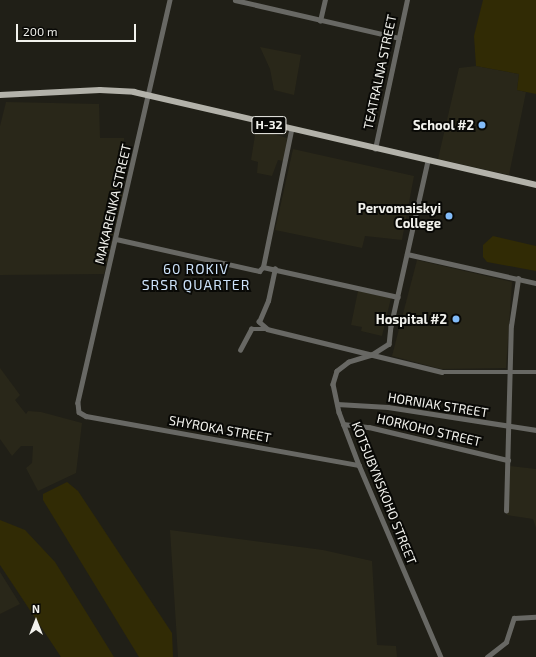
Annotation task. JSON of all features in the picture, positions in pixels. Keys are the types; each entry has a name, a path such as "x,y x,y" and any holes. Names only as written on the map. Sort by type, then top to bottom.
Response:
{"main road":[{"name":"Н-32","path":"0,95 100,90 149,96 291,131 536,185"}],"street":[{"name":"MAKARENKA STREET","path":"79,412 78,403 170,0"},
{"path":"235,0 399,38"},
{"path":"320,20 325,0"},
{"name":"TEATRALNA STREET","path":"374,149 407,0"},
{"path":"116,239 259,271 263,267 291,131"},
{"path":"372,355 389,344 428,161"},
{"path":"407,254 536,283"},
{"path":"263,267 398,297"},
{"path":"266,329 259,322 268,300 275,269"},
{"path":"506,511 511,326 518,279"},
{"path":"240,350 251,329 266,329 442,372 536,372"},
{"name":"KOTSUBYNSKOHO STREET","path":"372,355 349,362 337,371 333,384 336,404 359,465 441,657"},
{"name":"HORNIAK STREET","path":"336,404 388,407 508,428 536,430"},
{"name":"SHYROKA STREET","path":"79,412 86,416 359,465"},
{"name":"HORKOHO STREET","path":"343,424 369,427 508,460"},
{"path":"487,657 506,642 514,618 536,617"}],"shaded area":[{"path":"483,0 536,0 536,94 517,90 519,74 476,66 474,36"},
{"path":"260,47 301,55 294,95 274,90 270,69"},
{"name":"School #2","path":"476,66 519,74 517,90 526,92 509,175 438,159 459,68"},
{"path":"6,102 99,104 100,138 124,138 123,195 104,274 0,275 0,126"},
{"path":"256,129 287,138 284,161 278,160 272,176 257,173 258,162 251,160"},
{"path":"293,149 414,176 402,240 365,236 362,248 275,230"},
{"path":"493,236 536,246 536,271 487,262 483,257 483,245"},
{"name":"Hospital #2","path":"417,260 512,282 506,368 441,369 392,356"},
{"name":"Hospital #2","path":"358,291 391,298 382,336 361,331 362,327 351,325"},
{"path":"0,368 20,395 15,400 26,414 28,411 41,412 82,423 76,473 38,491 26,468 32,463 33,446 21,446 12,456 0,439"},
{"path":"510,466 536,469 536,528 533,519 507,515"},
{"path":"67,482 78,491 172,633 173,657 139,657 43,500 43,494"},
{"path":"0,520 25,530 55,562 114,657 61,657 0,565"},
{"path":"170,530 323,550 372,561 377,645 396,646 397,657 178,657"},
{"path":"0,572 20,604 0,614"}],"place":[{"name":"School #2","path":"482,125"},
{"name":"Pervomaiskyi College","path":"449,216"},
{"name":"Hospital #2","path":"456,319"}],"district":[{"name":"60 ROKIV SRSR QUARTER","path":"196,278"}]}
